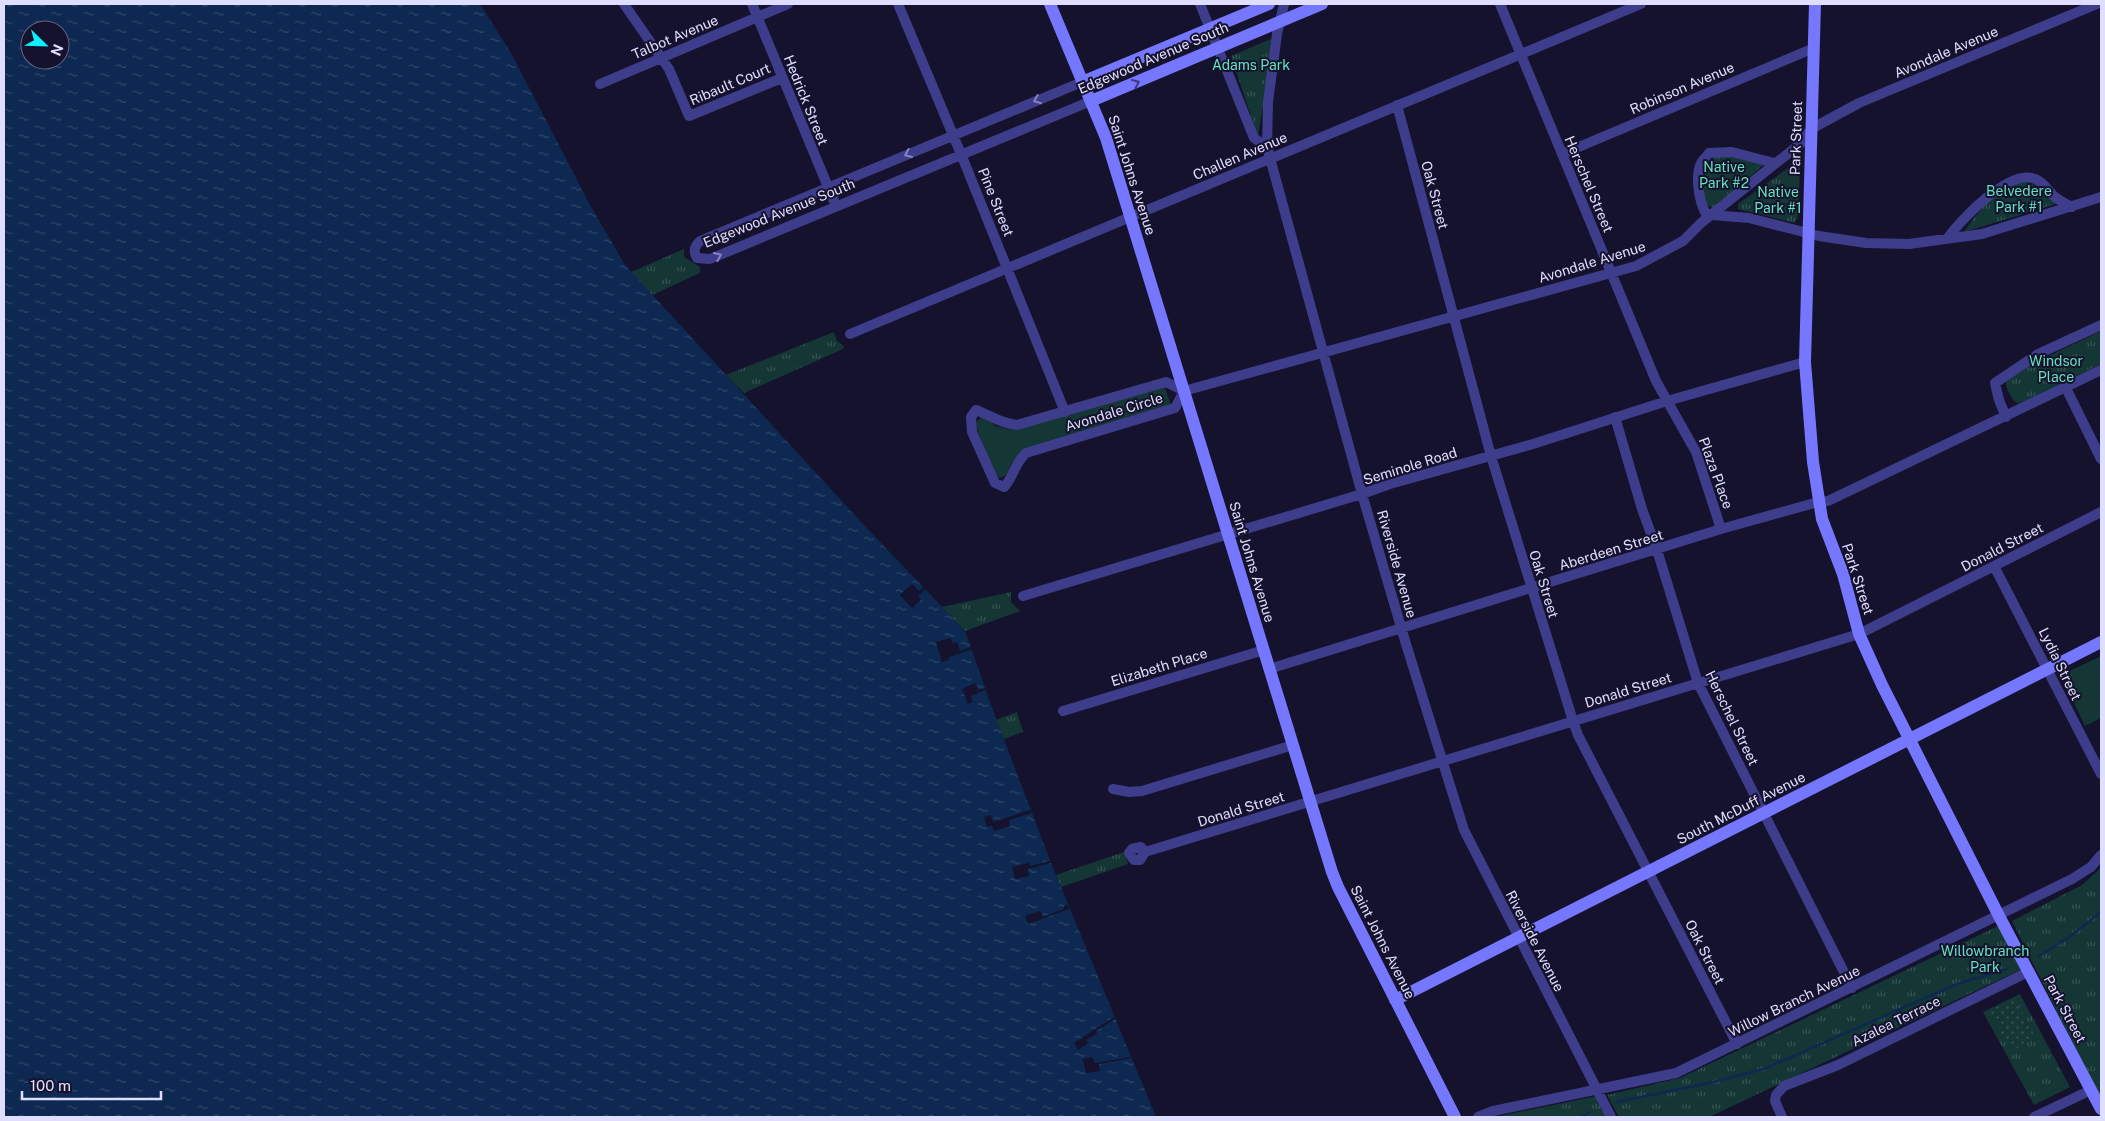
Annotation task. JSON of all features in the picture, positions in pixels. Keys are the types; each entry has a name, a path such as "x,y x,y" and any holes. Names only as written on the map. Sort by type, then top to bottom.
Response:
{"main road":[{"name":"Saint Johns Avenue","path":"1050,4 1106,138 1310,802 1338,887 1455,1117"},
{"name":"Edgewood Avenue South","path":"1082,82 1269,4"},
{"name":"Edgewood Avenue South","path":"1091,101 1322,4"},
{"name":"Park Street","path":"1814,6 1805,362 1813,462 1822,518 1843,574 1859,634 1908,740 2101,1108"},
{"name":"South McDuff Avenue","path":"1395,1000 2101,642"}],"street":[{"path":"624,4 662,57"},
{"name":"Hedrick Street","path":"752,4 836,206"},
{"name":"Talbot Avenue","path":"600,84 788,4"},
{"name":"Pine Street","path":"898,4 962,154 1065,412"},
{"name":"Riverside Avenue","path":"1200,4 1254,138 1267,147 1362,494 1442,762 1467,837 1611,1117"},
{"path":"1267,147 1268,102 1284,4"},
{"name":"Herschel Street","path":"1500,4 1656,381 1667,401"},
{"name":"Challen Avenue","path":"850,334 1641,4"},
{"name":"Avondale Avenue","path":"1184,391 1636,266 1682,241 1774,163 1800,144 1811,129 1859,103 2097,4"},
{"name":"Robinson Avenue","path":"1562,154 1814,48"},
{"name":"Ribault Court","path":"662,57 689,116 782,78"},
{"name":"Edgewood Avenue South","path":"1082,82 700,241 695,246 694,254 697,258 710,259 1091,101"},
{"name":"Oak Street","path":"1396,105 1491,456 1573,721 1737,1044"},
{"path":"1774,163 1732,152 1709,154 1702,163 1699,173 1701,204 1704,212 1712,215 1749,218 1819,236 1866,243 1909,244 1982,234 2101,197"},
{"path":"1947,239 1956,226 1973,210 2000,187 2014,179 2027,177 2036,179 2055,197 2072,207"},
{"path":"2006,417 1999,400 1996,383 2038,354 2101,325"},
{"name":"Seminole Road","path":"1023,596 1390,484 1491,456 1667,401 1805,362"},
{"path":"1818,502 1828,501 2101,370"},
{"name":"Avondale Circle","path":"1166,382 1184,391 1175,408 1026,453 1014,467 1004,488 995,483 972,432 970,417 976,410 988,414 1002,423 1017,425 1065,412 1166,382"},
{"path":"2066,388 2101,459"},
{"name":"Plaza Place","path":"1667,401 1696,452 1721,529"},
{"name":"Herschel Street","path":"1615,417 1642,509 1657,550 1698,683 1852,988"},
{"name":"Aberdeen Street","path":"1269,669 1721,529 1818,502"},
{"name":"Donald Street","path":"1145,852 1859,634 2101,512"},
{"name":"Lydia Street","path":"1994,566 2101,774"},
{"name":"Elizabeth Place","path":"1062,711 1264,650"},
{"path":"1113,789 1130,792 1142,791 1293,745"},
{"name":"Willow Branch Avenue","path":"1478,1117 1493,1112 1676,1073 2080,875 2101,855"},
{"name":"Azalea Terrace","path":"1782,1117 1775,1101 1776,1094 1784,1086 1838,1065 2028,972"},
{"path":"2034,1117 2091,1090"}],"green space":[{"name":"Adams Park","path":"1273,38 1258,137 1231,56"},
{"name":"Native Park #2","path":"1717,156 1733,157 1763,165 1714,209 1706,204 1704,177 1708,166"},
{"name":"Native Park #1","path":"1798,161 1800,166 1798,215 1795,223 1738,209 1738,204"},
{"name":"Belvedere Park #1","path":"2023,181 2041,190 2056,204 1964,232 1982,208 1997,194 2005,188"},
{"path":"684,249 684,257 700,267 700,273 652,295 631,272"},
{"name":"Windsor Place","path":"2101,331 2101,364 2023,402 2018,403 2014,401 2006,384 2011,374"},
{"path":"834,332 837,341 844,346 843,349 744,393 726,375"},
{"path":"1164,385 1171,405 1021,451 1006,475 1000,478 994,475 976,426 977,421 981,418 987,418 995,426 1014,430"},
{"path":"1011,592 1011,602 1020,611 965,631 942,607"},
{"path":"2101,656 2101,718 2085,726 2061,675"},
{"path":"1017,712 1023,732 1004,739 996,720"},
{"path":"1124,852 1128,864 1061,887 1056,875"},
{"path":"2101,868 2101,1100 2012,921 2082,885"},
{"name":"Willowbranch Park","path":"1998,926 2022,969 1709,1117 1619,1117 1607,1095 1680,1078"},
{"path":"2020,994 2070,1087 2034,1105 1983,1012"},
{"path":"2015,998 2035,1037 2012,1051 1989,1011"},
{"path":"1597,1096 1609,1117 1494,1117"}],"water":[{"path":"4,4 480,4 511,53 590,205 625,265 862,523 965,631 1051,863 1156,1117 4,1117"}],"pier":[{"path":"912,584 919,591 924,587 926,589 918,596 921,600 912,608 900,595"},
{"path":"951,638 952,643 957,642 960,651 971,647 971,650 949,657 949,660 942,662 936,642"},
{"path":"975,683 978,690 985,688 985,690 971,696 973,702 968,704 962,689"},
{"path":"1030,810 1032,813 1009,820 1010,826 994,831 992,826 987,827 984,817 991,815 993,822"},
{"path":"1050,861 1051,863 1028,869 1029,876 1015,879 1012,867 1029,863 1030,866"},
{"path":"1068,905 1069,909 1028,924 1025,916 1040,911 1043,917 1064,909 1064,906"},
{"path":"1114,1017 1115,1019 1096,1031 1097,1034 1086,1040 1088,1043 1078,1050 1074,1043"},
{"path":"1092,1057 1095,1063 1132,1058 1099,1064 1100,1071 1086,1073 1082,1059"}],"waterway":[{"path":"2039,956 2072,935 2101,912"},
{"path":"1617,1102 1709,1083 1764,1069 1957,984 2007,969"},
{"path":"1581,1117 1590,1112"}]}
